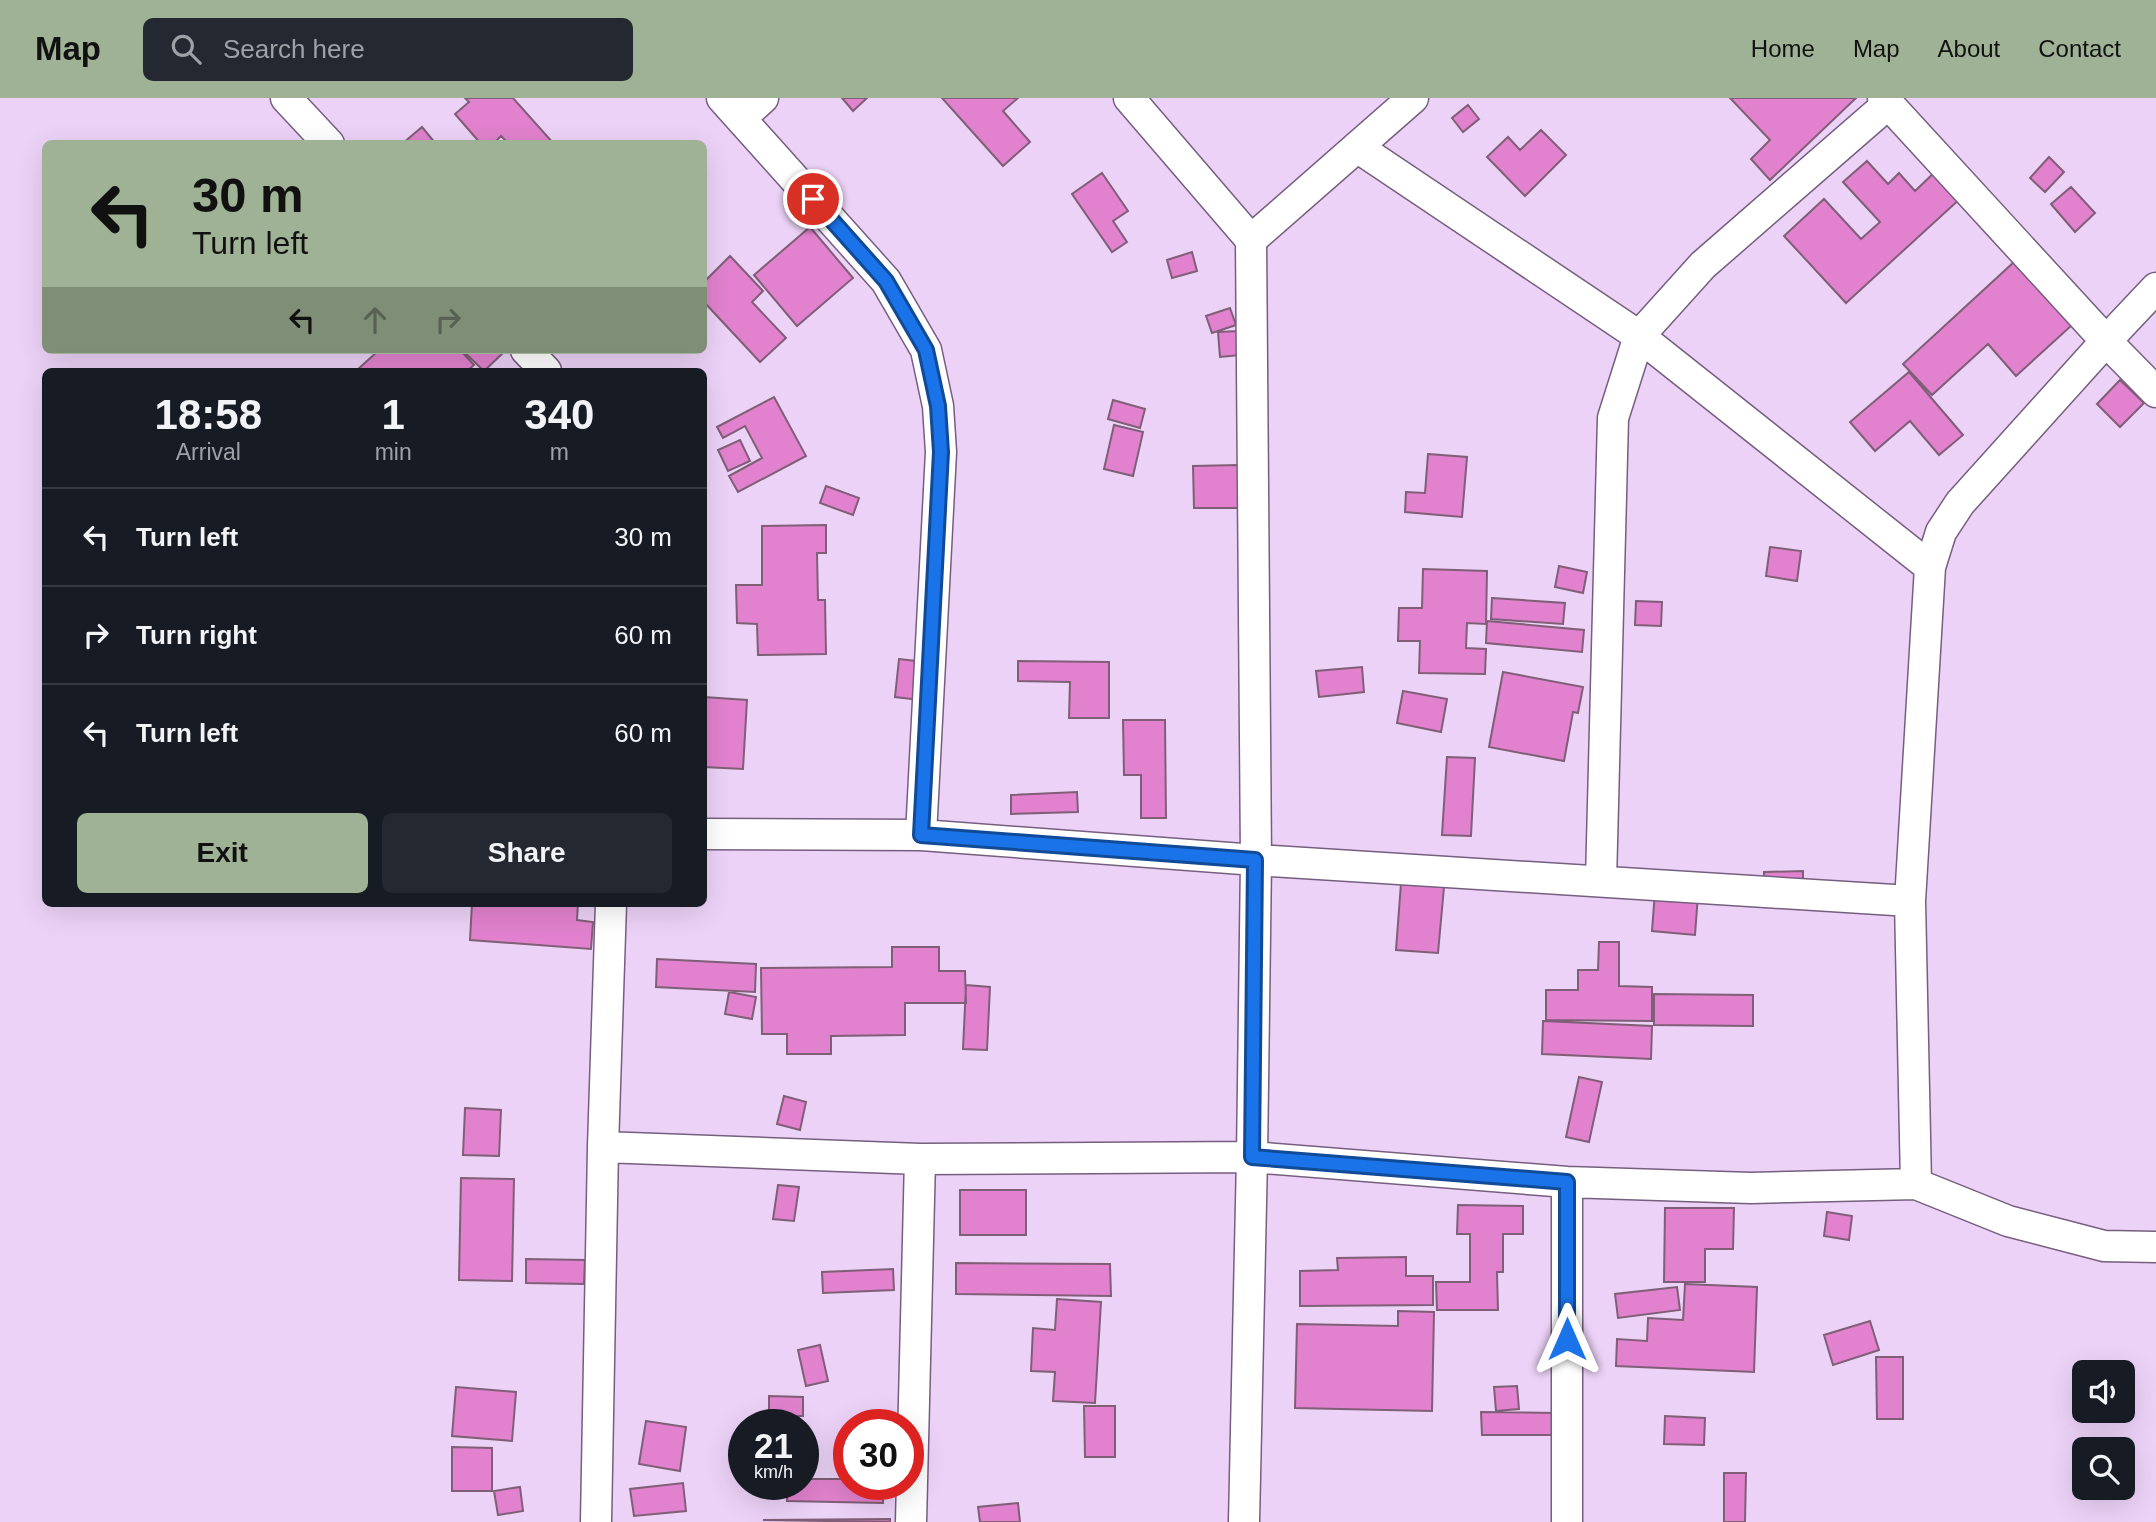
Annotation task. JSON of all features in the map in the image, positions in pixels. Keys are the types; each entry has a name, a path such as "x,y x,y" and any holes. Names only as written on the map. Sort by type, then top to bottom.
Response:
{"street":[{"path":"763,98 732,108 886,281 926,350 938,406 941,452 921,835"},
{"path":"1129,98 1251,240 1255,860 1244,1522"},
{"path":"1251,240 1413,98"},
{"path":"1601,881 1613,418 1639,336 1703,265 1885,101 2156,392"},
{"path":"300,104 326,140"},
{"path":"1357,147 1639,336 1930,567"},
{"path":"1916,1184 1910,901 1930,567 1941,532 1960,503 2156,289"},
{"path":"530,354 543,368"},
{"path":"707,834 921,835 1255,860 1910,901"},
{"path":"596,1522 611,907"},
{"path":"603,1147 920,1159 1252,1157 1567,1182 1751,1188 1916,1184 2008,1221 2104,1246 2156,1247"},
{"path":"911,1522 920,1159"},
{"path":"1567,1182 1567,1522"}],"building":[{"path":"465,98 513,98 550,140 505,140 501,136 497,140 478,140 455,114 469,102"},
{"path":"842,98 867,98 853,111"},
{"path":"942,98 1018,98 1003,111 1030,142 1003,166"},
{"path":"1730,98 1856,98 1770,180 1751,159 1770,140"},
{"path":"1468,105 1479,119 1463,132 1452,118"},
{"path":"422,127 433,140 407,140"},
{"path":"1541,130 1566,155 1525,196 1487,157 1508,137 1520,150"},
{"path":"2049,157 2064,172 2045,192 2030,178"},
{"path":"1867,161 1888,184 1899,173 1915,191 1937,170 1962,197 1846,303 1784,236 1824,199 1861,239 1880,222 1843,182"},
{"path":"1102,173 1128,211 1113,221 1127,242 1112,252 1072,194"},
{"path":"2071,187 2095,213 2075,232 2051,204"},
{"path":"810,227 853,278 797,326 754,275"},
{"path":"1192,252 1197,271 1172,278 1167,260"},
{"path":"730,256 763,291 752,302 786,338 760,362 707,305 707,279"},
{"path":"2014,262 2072,325 2016,376 1988,344 1932,395 1903,364"},
{"path":"1230,308 1236,325 1212,333 1206,316"},
{"path":"1238,331 1240,355 1220,357 1218,332"},
{"path":"375,354 464,354 474,365 470,368 359,368"},
{"path":"466,354 502,354 487,368 481,368"},
{"path":"1909,372 1963,435 1939,455 1910,421 1875,451 1850,422"},
{"path":"2120,380 2144,403 2120,427 2097,404"},
{"path":"774,397 806,456 738,492 729,476 762,458 745,426 723,438 717,427"},
{"path":"1113,400 1145,409 1140,428 1108,419"},
{"path":"1114,425 1143,432 1133,476 1104,469"},
{"path":"740,440 750,461 728,471 718,450"},
{"path":"1428,454 1467,457 1462,517 1405,512 1406,492 1425,493"},
{"path":"1238,465 1239,508 1194,508 1193,466"},
{"path":"826,486 859,498 853,515 820,503"},
{"path":"826,525 826,553 817,553 818,600 825,600 826,654 758,655 757,624 737,623 736,585 762,585 762,526"},
{"path":"1770,547 1801,551 1797,581 1766,576"},
{"path":"1559,566 1587,572 1583,593 1555,587"},
{"path":"1423,569 1487,571 1486,624 1467,623 1466,648 1486,649 1485,674 1419,673 1420,641 1398,641 1399,608 1422,608"},
{"path":"1492,598 1565,603 1563,624 1491,619"},
{"path":"1636,601 1662,602 1661,626 1635,625"},
{"path":"1487,621 1584,630 1582,652 1486,643"},
{"path":"899,659 924,662 920,700 895,697"},
{"path":"1018,661 1109,662 1109,718 1069,718 1070,682 1018,681"},
{"path":"1362,667 1364,692 1319,697 1316,671"},
{"path":"1503,672 1583,687 1578,713 1573,712 1564,761 1489,747"},
{"path":"1403,691 1447,699 1441,732 1397,723"},
{"path":"707,697 747,700 743,769 707,767"},
{"path":"1123,720 1165,720 1166,818 1141,818 1141,775 1124,775"},
{"path":"1447,757 1475,758 1471,836 1442,835"},
{"path":"1077,792 1078,812 1011,814 1011,795"},
{"path":"1803,871 1803,886 1764,887 1764,872"},
{"path":"1401,883 1444,887 1438,953 1396,950"},
{"path":"1655,891 1698,895 1695,935 1652,931"},
{"path":"472,907 578,907 577,920 593,922 591,949 470,940"},
{"path":"1599,942 1619,942 1619,986 1652,987 1652,1021 1546,1020 1546,990 1578,990 1578,970 1598,970"},
{"path":"892,947 939,947 939,971 965,971 966,1003 905,1003 905,1035 831,1036 831,1054 787,1054 787,1034 762,1034 761,968 892,967"},
{"path":"657,959 756,964 755,992 656,987"},
{"path":"966,985 990,987 987,1050 963,1049"},
{"path":"729,992 756,997 752,1019 725,1014"},
{"path":"1654,994 1753,995 1753,1026 1654,1025"},
{"path":"1543,1021 1652,1026 1651,1059 1542,1054"},
{"path":"1579,1077 1602,1082 1589,1142 1566,1137"},
{"path":"784,1096 806,1102 800,1130 777,1124"},
{"path":"465,1108 501,1110 499,1156 463,1155"},
{"path":"461,1178 514,1179 512,1281 459,1280"},
{"path":"778,1185 799,1187 794,1221 773,1219"},
{"path":"960,1190 1026,1190 1026,1235 960,1235"},
{"path":"1458,1205 1523,1206 1523,1234 1503,1234 1503,1272 1497,1272 1498,1310 1437,1310 1436,1282 1470,1282 1470,1234 1457,1234"},
{"path":"1665,1208 1734,1208 1733,1249 1705,1249 1705,1282 1664,1282"},
{"path":"1827,1212 1852,1216 1849,1240 1824,1236"},
{"path":"1406,1257 1406,1276 1433,1276 1433,1305 1300,1306 1300,1271 1338,1270 1337,1258"},
{"path":"526,1259 585,1260 584,1284 526,1283"},
{"path":"956,1263 1110,1264 1111,1296 956,1294"},
{"path":"893,1269 894,1290 823,1293 822,1272"},
{"path":"1685,1284 1757,1287 1754,1372 1616,1366 1617,1339 1647,1341 1648,1318 1683,1320"},
{"path":"1677,1287 1680,1310 1618,1318 1615,1294"},
{"path":"1057,1299 1101,1302 1095,1403 1053,1401 1055,1372 1031,1371 1033,1328 1055,1330"},
{"path":"1398,1311 1434,1312 1432,1411 1295,1408 1297,1324 1398,1326"},
{"path":"1870,1321 1879,1350 1833,1365 1824,1335"},
{"path":"820,1345 828,1381 806,1386 798,1350"},
{"path":"1876,1357 1903,1357 1903,1419 1877,1419"},
{"path":"1517,1386 1519,1409 1496,1411 1494,1387"},
{"path":"456,1387 516,1392 512,1441 452,1436"},
{"path":"769,1396 803,1397 803,1409 769,1409"},
{"path":"1084,1406 1115,1406 1115,1457 1085,1457"},
{"path":"1481,1412 1557,1413 1557,1435 1482,1435"},
{"path":"1665,1416 1705,1418 1704,1445 1664,1444"},
{"path":"646,1421 686,1427 680,1471 639,1464"},
{"path":"452,1447 492,1448 492,1491 452,1491"},
{"path":"1724,1473 1746,1473 1745,1522 1724,1522"},
{"path":"819,1479 833,1479 833,1500 883,1500 883,1503 787,1501 819,1500"},
{"path":"683,1483 686,1511 634,1516 630,1489"},
{"path":"520,1487 523,1511 498,1515 494,1491"},
{"path":"1018,1503 1020,1522 980,1522 978,1507"},
{"path":"890,1519 890,1522 763,1520"}],"route":[{"path":"813,199 886,281 926,350 938,406 941,452 921,835 1255,860 1252,1157 1567,1182 1567,1339"}]}
